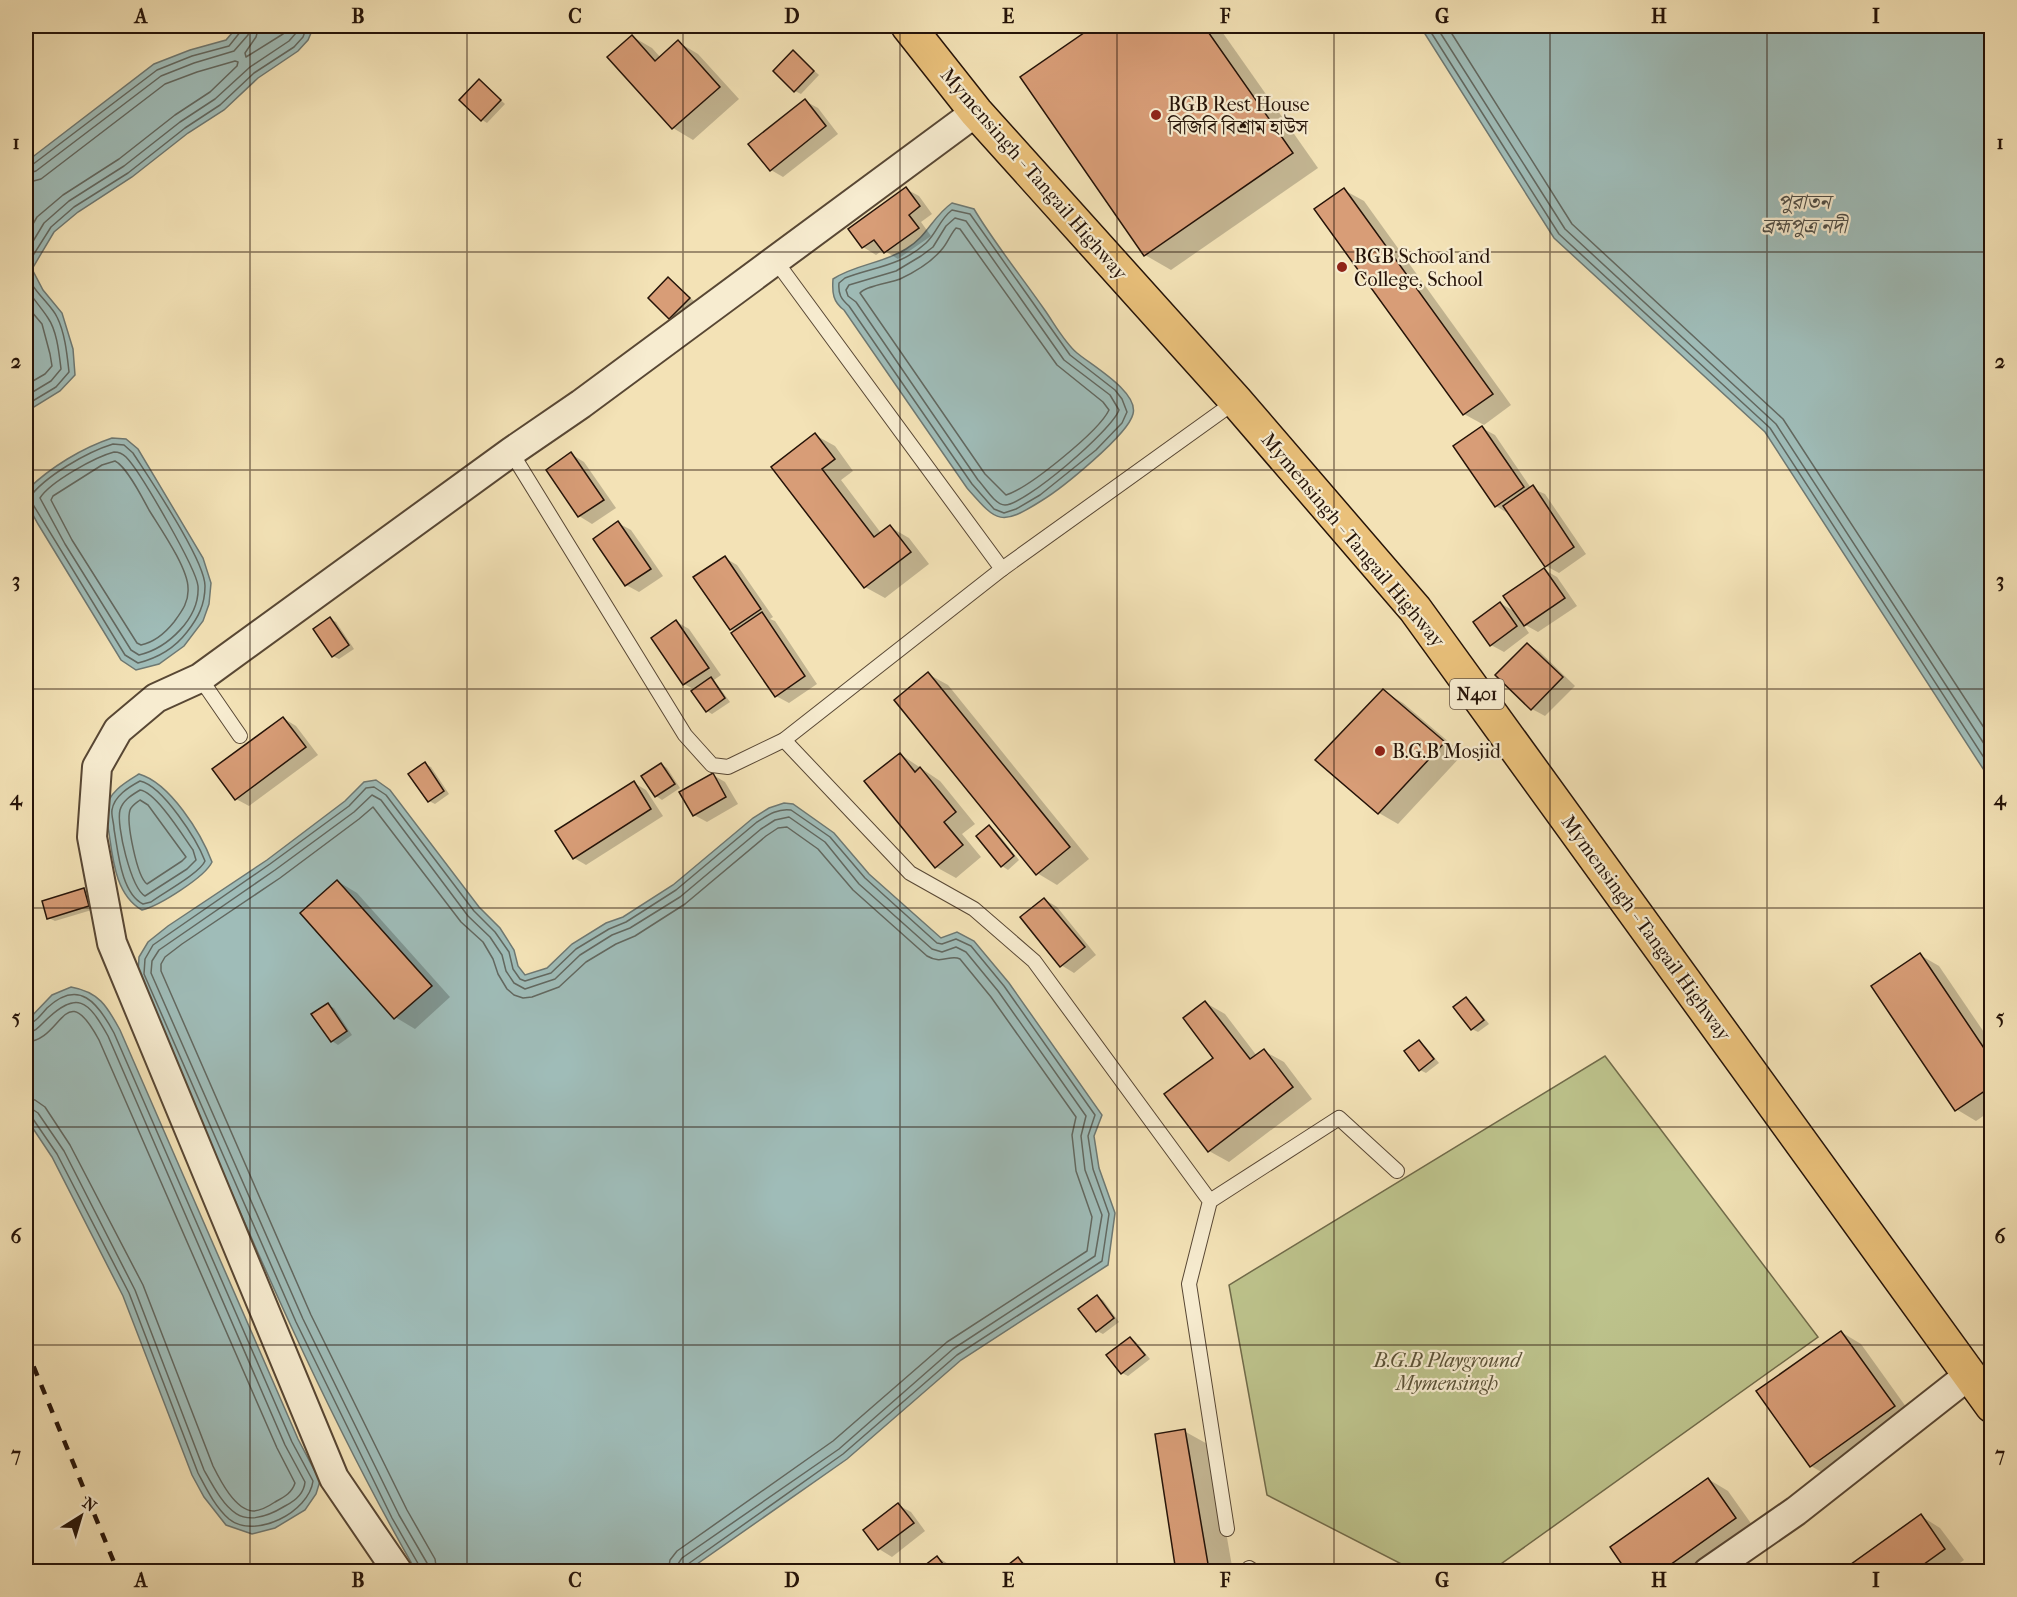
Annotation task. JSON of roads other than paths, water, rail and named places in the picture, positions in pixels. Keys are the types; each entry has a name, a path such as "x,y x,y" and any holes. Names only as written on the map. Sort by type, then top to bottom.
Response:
{"highway":[{"name":"Mymensingh - Tangail Highway","path":"908,26 976,112 1236,401 1415,609 1992,1406"}],"street":[{"path":"398,1572 334,1478 112,943 92,837 97,767 118,730 156,698 200,678 511,452 581,405 976,112"},
{"path":"1708,1572 1796,1511 1969,1375"}],"lane":[{"path":"775,260 1002,569"},
{"path":"511,452 686,735 712,765 728,767 784,740 1002,569 1236,401"},
{"path":"200,678 240,736"},
{"path":"784,740 910,873 974,909 1034,961 1210,1200"},
{"path":"1227,1529 1190,1284 1210,1200 1339,1118 1397,1171"}],"water":[{"path":"238,26 314,26 308,40 298,51 258,78 224,110 188,133 132,177 78,212 54,232 32,269 43,290 62,313 73,349 75,375 60,391 26,412 26,162 154,64 190,50 226,40"},
{"name":"পুরাতন ব্রহ্মপুত্র নদী","path":"1420,26 1991,26 1991,781 1765,432 1554,238"},
{"path":"952,203 974,209 1068,343 1077,353 1122,388 1133,406 1133,414 1128,423 1093,461 1041,501 1016,515 1007,517 993,514 967,488 835,300 833,293 833,279 906,249 920,238 939,214"},
{"path":"112,438 126,439 138,449 203,558 211,583 209,604 203,621 184,646 159,664 136,670 121,660 27,504 28,489 47,473 78,453"},
{"path":"139,774 162,787 183,810 212,862 181,890 142,910 126,896 117,876 106,813 107,804 114,793"},
{"path":"376,780 390,790 479,907 500,928 514,950 518,966 525,975 547,968 572,944 606,923 623,917 673,885 753,818 769,808 784,803 793,804 834,833 869,874 941,938 957,932 974,941 1009,983 1102,1115 1094,1136 1099,1168 1115,1213 1108,1265 961,1360 847,1459 687,1571 416,1571 376,1499 303,1352 235,1202 138,975 139,957 148,942 168,926 267,860 345,801 364,782"},
{"path":"71,987 89,992 101,1001 120,1030 298,1439 320,1481 316,1494 305,1510 275,1528 252,1534 226,1525 204,1497 192,1475 123,1296 52,1157 26,1118 26,1022 52,995"}],"railway":[{"path":"26,1348 118,1572"}],"place":[{"name":"BGB Rest House বিজিবি বিশ্রাম হাউস","path":"1156,115"},
{"name":"BGB School and College, School","path":"1342,267"},
{"name":"B.G.B Mosjid","path":"1380,751"}],"park label":[{"name":"B.G.B Playground Mymensingh","path":"1447,1372"}]}
